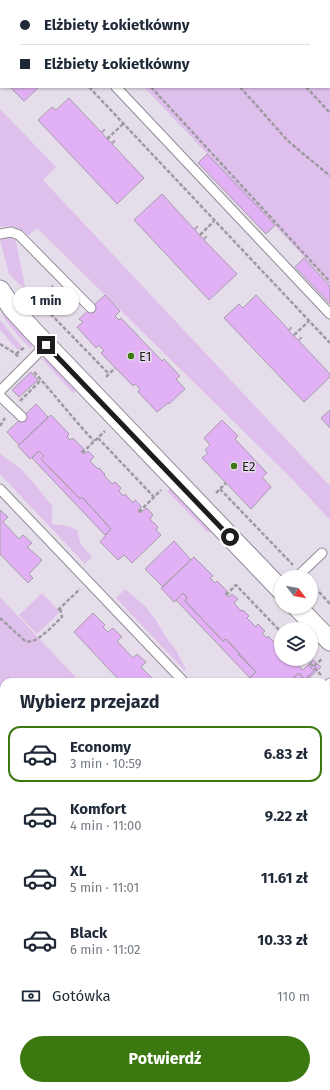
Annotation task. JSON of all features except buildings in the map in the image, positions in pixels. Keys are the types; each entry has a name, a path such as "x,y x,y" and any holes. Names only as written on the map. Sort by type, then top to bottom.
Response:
{"street":[{"path":"0,290 12,308 46,345 274,583"},
{"path":"303,614 326,649"}],"lane":[{"path":"117,88 330,314"},
{"path":"0,234 11,232 20,235 91,308"},
{"path":"0,391 46,345"},
{"path":"0,396 22,417"},
{"path":"0,489 180,678"},
{"path":"304,570 322,553"}],"path":[{"path":"90,88 330,343"},
{"path":"152,88 330,282"},
{"path":"241,88 288,140 330,176"},
{"path":"307,88 330,113"},
{"path":"107,139 123,124"},
{"path":"200,235 214,221"},
{"path":"35,304 62,278"},
{"path":"38,301 108,374"},
{"path":"294,335 309,321"},
{"path":"0,344 16,354 27,365 52,391 65,409 94,441"},
{"path":"16,354 25,347"},
{"path":"106,377 115,368"},
{"path":"82,453 105,431"},
{"path":"98,438 154,497"},
{"path":"216,493 226,483"},
{"path":"139,512 162,489"},
{"path":"220,489 294,570"},
{"path":"226,595 236,585 274,625"},
{"path":"0,618 26,642 30,642 39,638 62,617 59,609 83,586"},
{"path":"318,591 330,604"},
{"path":"318,660 326,649"},
{"path":"314,666 325,678"}],"shaded area":[{"path":"145,88 330,88 330,284"},
{"path":"0,109 56,167 43,180 330,486 330,520 292,479 37,228 28,236 16,227 0,227"},
{"path":"10,238 15,240 17,246 26,291 9,274 0,240"},
{"path":"0,305 32,341 31,349 7,322"},
{"path":"0,320 22,347 18,350 0,330"},
{"path":"41,358 48,359 77,389 73,393"},
{"path":"0,454 20,468 52,506 52,524 68,526 77,530 81,545 92,557 85,564 0,474"},
{"path":"171,487 212,530 208,533 167,491"},
{"path":"125,589 145,606 155,619 176,650 186,670 185,671 116,598"},
{"path":"42,593 60,612 37,634 19,615"},
{"path":"0,597 76,678 0,678"}],"place":[{"name":"E1","path":"131,356"},
{"name":"E2","path":"234,466"}],"route":[{"path":"46,345 230,537"}]}
